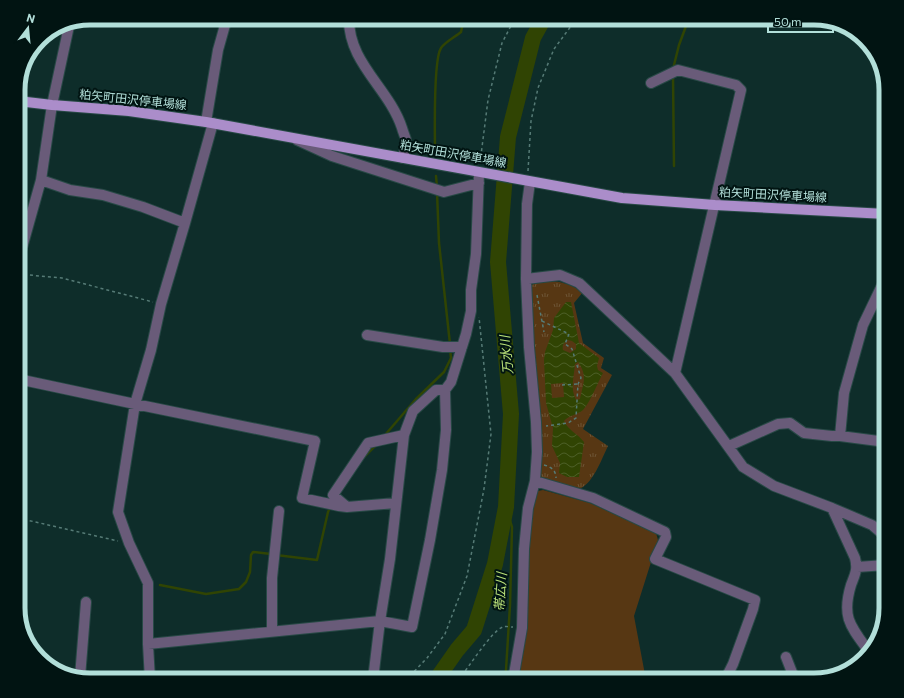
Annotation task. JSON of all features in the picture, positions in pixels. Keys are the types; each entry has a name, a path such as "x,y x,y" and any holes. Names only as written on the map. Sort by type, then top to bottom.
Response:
{"main road":[{"name":"粕矢町田沢停車場線","path":"25,102 129,111 210,122 403,158 481,176 527,181 622,198 714,205 879,214"}],"street":[{"path":"150,673 148,583 129,544 118,512 135,404 161,304 185,223 210,122 218,50 225,25"},
{"path":"349,25 349,30 356,53 399,119 406,141 403,158"},
{"path":"25,237 41,180 52,105 68,29"},
{"path":"651,83 678,70 736,85 741,90 675,373"},
{"path":"148,644 272,631 380,622 412,627 430,540 442,470 446,430 446,390 451,382 456,347 471,311 471,290 476,254 481,176 439,190 332,156 290,137"},
{"path":"41,180 70,190 103,195 137,205 185,223"},
{"path":"514,673 522,628 524,549 528,508 535,481 537,452 536,422 529,347 526,279 527,181"},
{"path":"526,279 560,275 579,283 675,373 743,467 774,486 872,525 879,531"},
{"path":"840,436 844,393 861,332 879,292"},
{"path":"367,335 456,347"},
{"path":"25,380 315,441 302,498 338,503 396,503"},
{"path":"373,673 390,559 404,435 413,411 436,390 446,390"},
{"path":"728,446 778,424 790,424 804,433 879,441"},
{"path":"338,503 368,443 404,435"},
{"path":"535,481 593,498 665,532 666,537 655,559 755,600 728,673"},
{"path":"832,508 855,558 857,567 847,598 847,615 854,631 866,648"},
{"path":"272,631 272,578 279,511"},
{"path":"857,567 879,565"},
{"path":"80,672 86,602"},
{"path":"786,657 792,673"}],"path":[{"path":"481,176 488,100 502,43 511,25"},
{"path":"527,181 531,121 538,88 554,49 572,25"},
{"path":"25,275 62,278 161,304"},
{"path":"536,292 544,332"},
{"path":"413,673 427,658 445,634 467,576 484,489 491,434 479,311"},
{"path":"542,321 569,334 565,344 572,348 581,378 578,384 576,418 568,423 546,426"},
{"path":"562,385 578,384"},
{"path":"25,520 129,544"},
{"path":"463,673 498,630 504,626 515,627"}],"green space":[{"path":"544,281 564,283 583,292 574,303 583,343 604,358 601,368 612,375 583,429 608,446 592,478 583,487 577,490 543,480 540,474 542,445 541,422 533,339 531,285"},
{"path":"543,490 590,503 656,533 658,540 634,616 645,673 518,673 527,626 529,542 535,493"}],"water":[{"path":"566,302 571,302 579,343 599,358 597,366 598,370 603,373 586,407 581,412 568,417 564,421 568,427 584,442 579,477 567,477 559,473 560,463 552,446 553,428 546,403 544,360 545,352 553,330 554,318","holes":["568,340 576,344 576,349 570,353 563,350 563,346","578,362 584,376 580,399 576,400 573,391 575,364","563,383 564,397 552,398 551,384"]}],"waterway":[{"path":"435,150 435,97 438,55 441,48 461,32 462,25"},
{"name":"万水川","path":"441,673 457,650 474,630 495,564 506,507 511,414 498,262 508,137 533,38 540,25"},
{"path":"673,69 679,45 686,25"},
{"path":"673,76 674,166"},
{"path":"436,176 437,187"},
{"path":"437,192 439,243 450,344"},
{"path":"385,435 416,399 444,372 451,358 450,349"},
{"path":"364,457 376,445"},
{"path":"276,555 317,560 328,512 331,506"},
{"name":"帯広川","path":"505,673 510,605 512,527 506,507"},
{"path":"160,585 206,594 239,589 246,582 250,572 251,555 253,552 271,554"}]}
